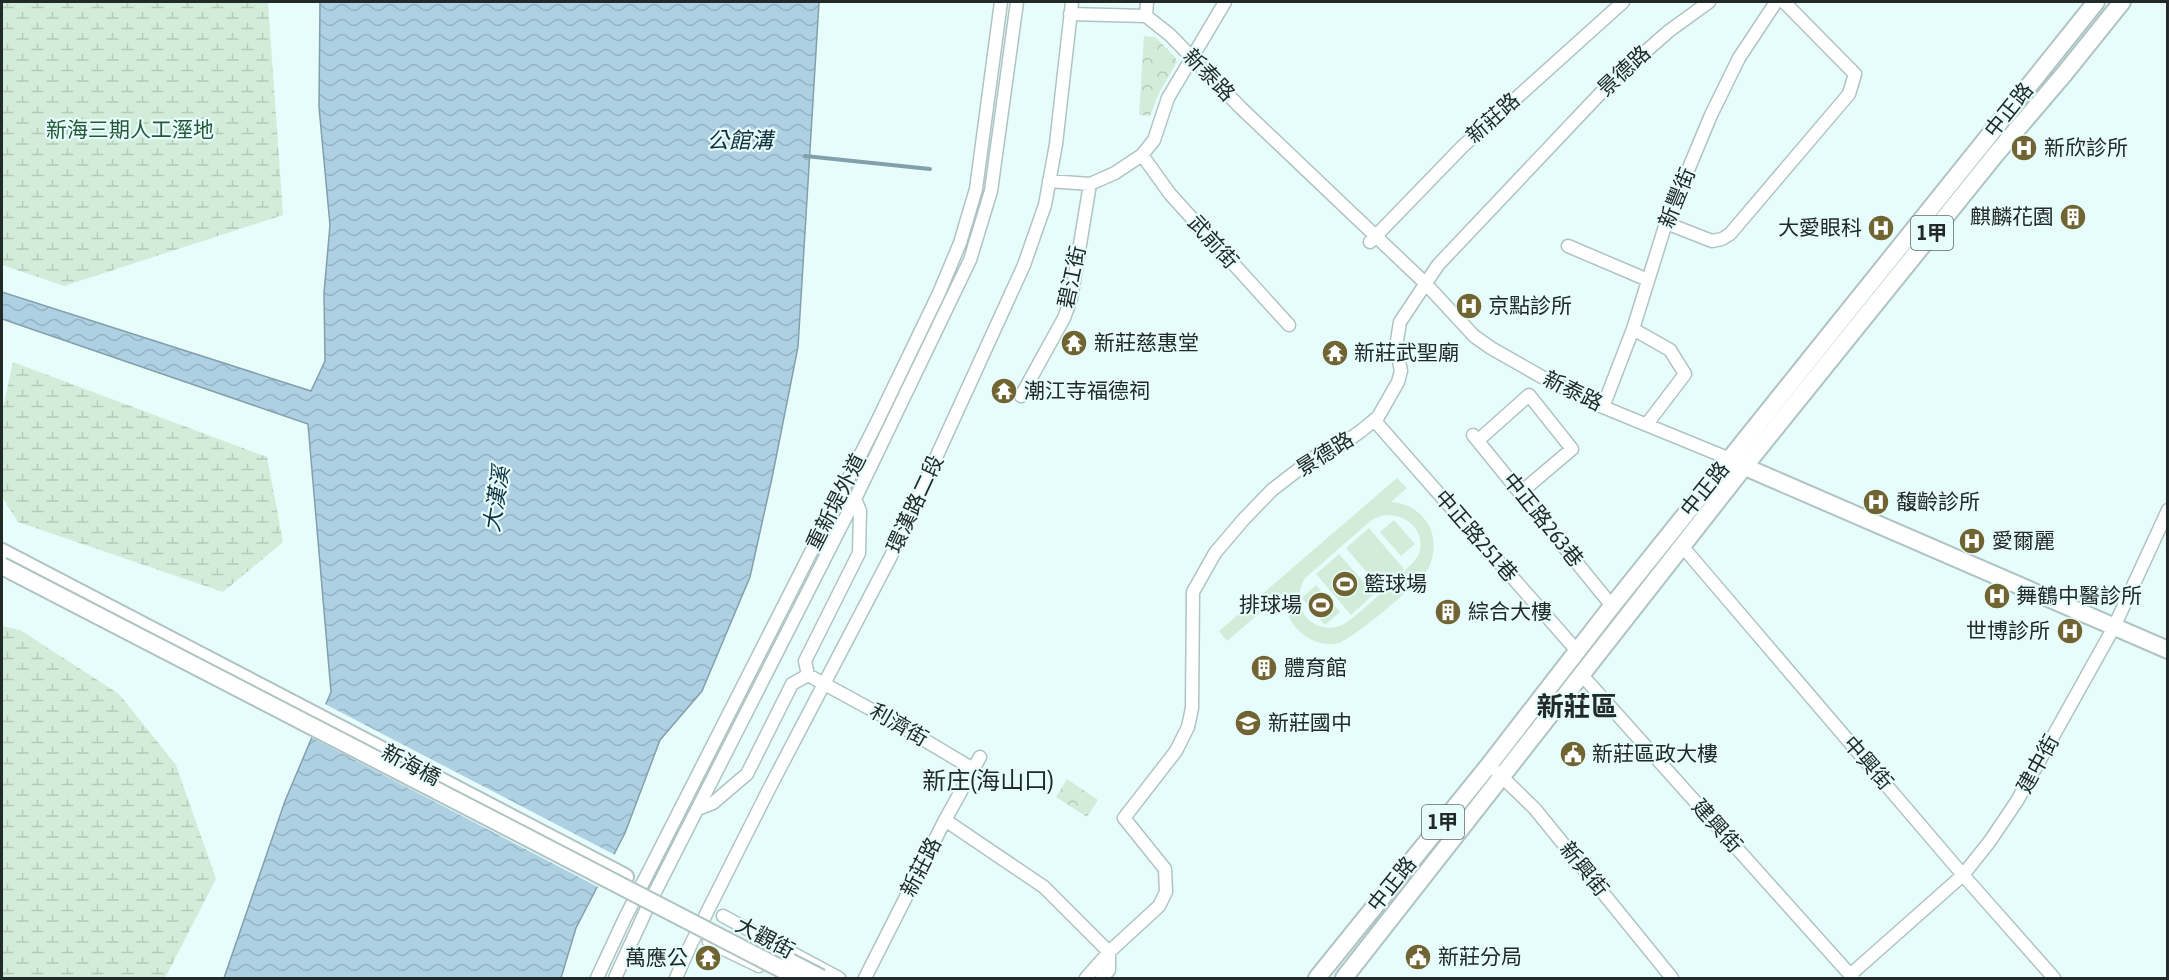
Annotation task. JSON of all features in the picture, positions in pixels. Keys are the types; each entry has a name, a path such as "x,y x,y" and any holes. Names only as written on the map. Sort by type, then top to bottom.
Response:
{"main road":[{"name":"中正路","path":"1317,978 1495,770 1581,674 1682,546 1737,463 2096,2"},
{"name":"中正路","path":"1344,978 1612,606 1737,463 2122,2"},
{"name":"新泰路","path":"1737,463 2168,650"},
{"name":"新海橋","path":"2,552 821,978"},
{"name":"新海橋","path":"2,566 799,978"}],"street":[{"name":"重新堤外道","path":"597,978 624,920 875,426 956,253 976,189 1001,2"},
{"name":"重新堤外道","path":"615,978 649,904 855,499 965,271 981,229 991,191 1017,2"},
{"path":"1071,8 1146,16 1147,2"},
{"path":"1049,181 1090,184 1115,173 1142,155 1154,140 1168,98 1225,2"},
{"name":"新莊路","path":"1372,238 1463,146 1623,2"},
{"name":"景德路","path":"1086,978 1109,952 1159,906 1166,892 1165,869 1124,818 1176,751 1188,727 1192,708 1193,592 1215,553 1272,490 1321,452 1338,447 1381,413 1398,382 1401,371 1396,347 1400,322 1438,265 1613,80 1669,31 1708,2"},
{"name":"新豐街","path":"1603,406 1633,328 1666,223 1711,115 1739,58 1776,2"},
{"path":"1666,223 1712,241 1730,234 1849,94 1855,74 1784,2"},
{"name":"環漢路二段","path":"676,978 824,682 891,556 1024,265 1045,205 1056,144 1071,8"},
{"name":"新泰路","path":"1146,16 1170,35 1372,238 1425,284 1474,336 1542,377 1603,406 1737,463"},
{"name":"武前街","path":"1142,155 1170,195 1289,325"},
{"name":"碧江街","path":"1020,396 1064,318 1071,299 1090,184"},
{"path":"1568,246 1648,280"},
{"path":"1633,328 1670,350 1685,374 1647,424"},
{"name":"中正路263巷","path":"1521,493 1572,450 1529,395 1478,436 1521,493 1612,606"},
{"name":"中正路251巷","path":"1374,420 1578,652"},
{"path":"698,809 713,804 747,774 792,684 808,675 805,661 859,553 860,511 855,499"},
{"name":"建中街","path":"1851,976 1963,874 1990,841 2017,801 2114,627 2168,510"},
{"name":"中興街","path":"1682,546 2054,978"},
{"name":"建興街","path":"1581,674 1851,976"},
{"name":"利濟街","path":"808,675 824,682 973,769"},
{"name":"新莊路","path":"865,978 945,820 980,757"},
{"name":"新興街","path":"1495,770 1535,809 1672,978"},
{"path":"945,820 1044,886 1109,952 1109,970 1102,978"},
{"name":"大觀街","path":"723,916 839,978"},
{"name":"大觀街","path":"709,942 784,978"}],"green space":[{"name":"新海三期人工溼地","path":"2,2 268,2 283,215 64,286 2,265"},
{"path":"1144,36 1155,37 1175,57 1177,62 1159,93 1150,116 1139,115"},
{"path":"13,362 267,457 283,542 223,592 18,522 2,497 2,412"},
{"path":"1397,478 1407,488 1391,502 1411,507 1426,521 1433,538 1432,557 1428,569 1422,576 1372,621 1339,643 1323,644 1308,638 1291,621 1286,608 1286,591 1227,641 1219,631","holes":["1393,515 1408,521 1418,532 1420,539 1418,556 1370,603 1344,624 1329,628 1310,621 1299,603 1305,578 1373,519"]},
{"path":"1394,520 1415,544 1401,556 1380,532"},
{"name":"籃球場","path":"1369,528 1404,569 1381,589 1346,548"},
{"name":"籃球場","path":"1339,554 1374,594 1351,615 1316,574"},
{"name":"排球場","path":"1316,585 1340,612 1325,625 1302,598"},
{"path":"2,626 20,630 119,694 176,765 216,879 165,978 2,978"},
{"path":"1067,779 1098,800 1087,817 1056,797"}],"water":[{"name":"大漢溪","path":"320,2 819,2 798,347 750,577 702,691 660,740 625,833 576,928 561,978 224,978 285,801 331,692 308,424 2,319 2,292 311,391 325,361 324,293 330,225 319,107"}],"pier":[{"path":"323,703 617,856 600,888 309,736"}],"waterway":[{"name":"公館溝","path":"805,156 930,169"}],"place":[{"name":"新欣診所","path":"2024,148"},
{"name":"麒麟花園","path":"2073,217"},
{"name":"大愛眼科","path":"1881,228"},
{"name":"京點診所","path":"1469,306"},
{"name":"新莊慈惠堂","path":"1074,343"},
{"name":"新莊武聖廟","path":"1335,353"},
{"name":"潮江寺福德祠","path":"1004,391"},
{"name":"馥齡診所","path":"1876,502"},
{"name":"愛爾麗","path":"1972,541"},
{"name":"籃球場","path":"1345,584"},
{"name":"舞鶴中醫診所","path":"1997,596"},
{"name":"排球場","path":"1321,605"},
{"name":"綜合大樓","path":"1448,612"},
{"name":"世博診所","path":"2070,631"},
{"name":"體育館","path":"1264,668"},
{"name":"新莊國中","path":"1248,723"},
{"name":"新莊區政大樓","path":"1573,754"},
{"name":"新莊分局","path":"1418,957"},
{"name":"萬應公","path":"708,958"}],"district":[{"name":"新莊區","path":"1577,707"},
{"name":"新庄(海山口)","path":"988,781"}]}
